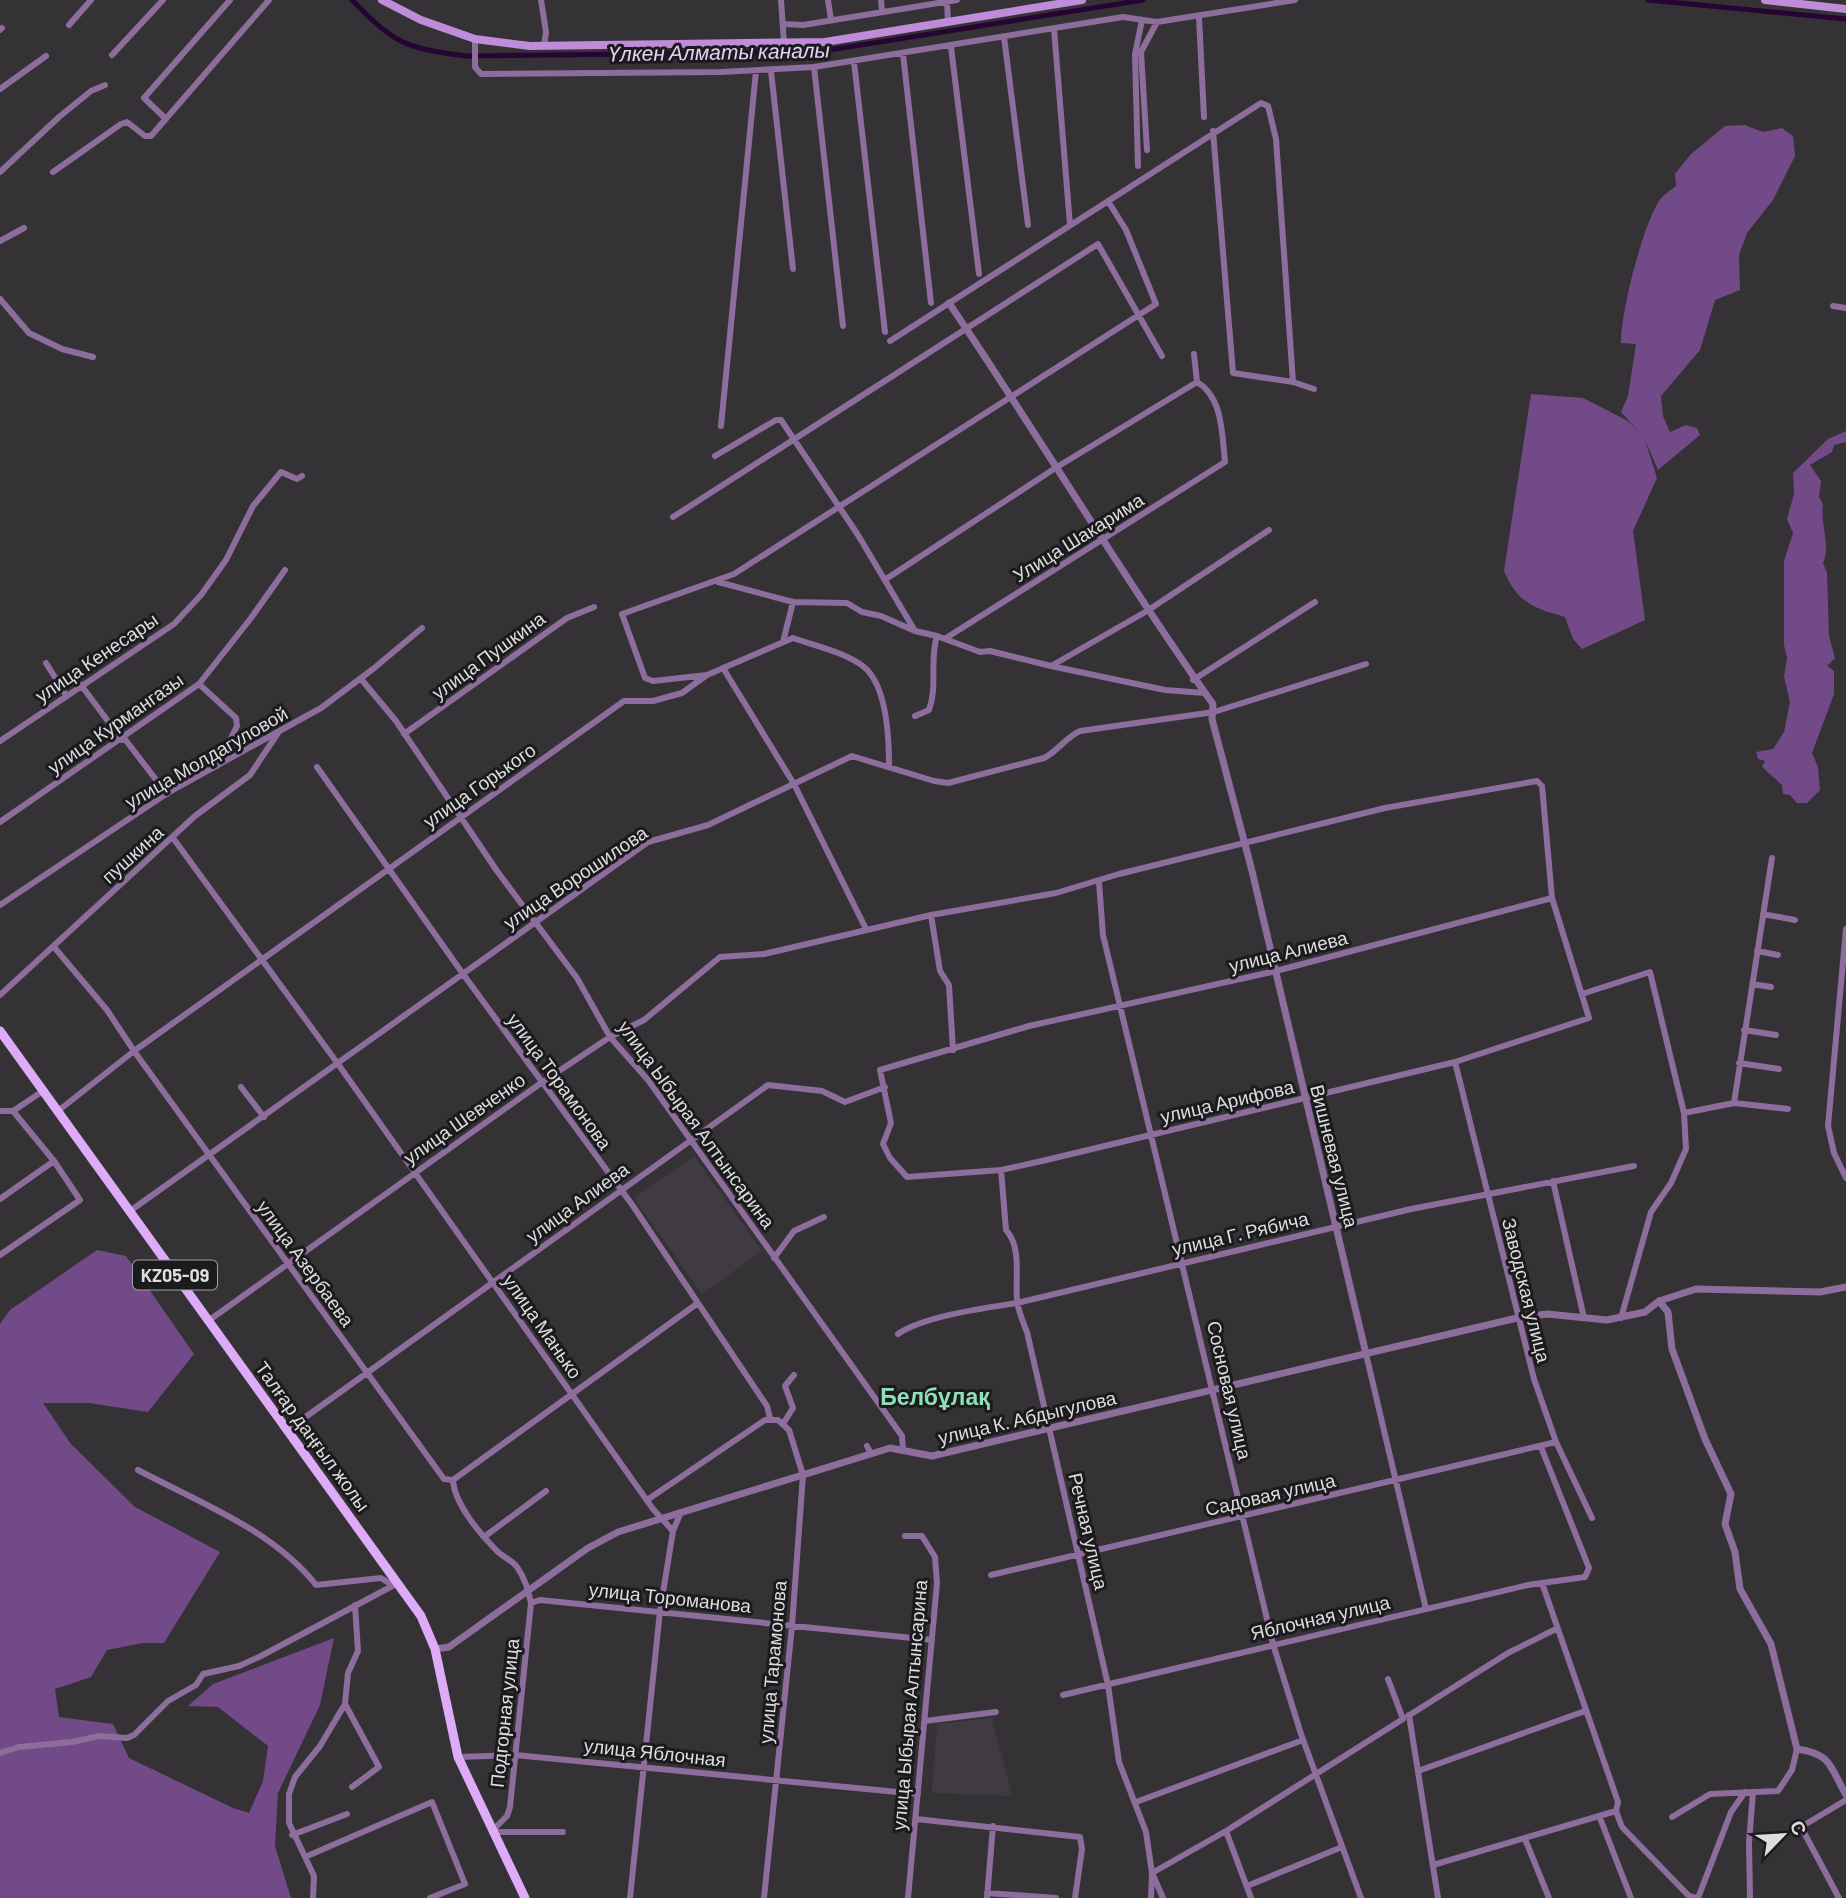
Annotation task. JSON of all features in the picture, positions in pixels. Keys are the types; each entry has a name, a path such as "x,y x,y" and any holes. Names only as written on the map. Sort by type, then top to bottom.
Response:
{"main road":[{"path":"382,0 400,4 475,39 544,46 825,42 1050,3 1082,0"},
{"path":"1765,0 1846,9"},
{"name":"Талғар даңғыл жолы","path":"0,1031 395,1584 421,1616 435,1649 458,1757 525,1898"}],"street":[{"path":"69,25 91,0"},
{"path":"112,55 163,0"},
{"path":"166,119 144,98 230,0"},
{"path":"53,172 121,124 127,122 145,136 151,136 270,0"},
{"path":"541,0 546,32 544,46"},
{"path":"781,0 784,43"},
{"path":"828,0 831,20"},
{"path":"881,0 882,12"},
{"path":"784,24 831,20 923,3 957,0"},
{"path":"475,39 475,67 481,74 771,71 854,62 1123,17 1157,22 1295,0"},
{"path":"947,2 948,22"},
{"path":"1199,17 1204,117"},
{"path":"1138,166 1135,54 1142,20"},
{"path":"1147,150 1141,52 1157,22"},
{"path":"1054,29 1070,225"},
{"path":"1004,37 1028,225"},
{"path":"951,47 979,274"},
{"path":"903,54 931,303"},
{"path":"0,89 46,56"},
{"path":"854,62 885,332"},
{"path":"814,67 843,326"},
{"path":"721,426 757,71"},
{"path":"771,71 793,269"},
{"path":"0,172 58,117 91,91 105,86"},
{"path":"890,341 1213,131 1261,103 1268,106 1271,112 1276,139 1293,382"},
{"path":"1213,131 1233,373 1293,382 1314,389"},
{"path":"707,676 653,681 645,678 621,618 622,614 734,575 839,509 1011,394 1156,304 1126,230 1108,201"},
{"path":"0,241 24,229"},
{"path":"673,517 1098,244 1163,356"},
{"path":"0,299 36,337 62,349 93,357"},
{"name":"Вишневая улица","path":"949,303 1058,467 1147,611 1193,680 1205,693 1214,712 1212,719 1276,971 1426,1609"},
{"path":"1833,306 1846,308"},
{"path":"886,579 1058,467 1197,382 1194,354"},
{"name":"Улица Шакарима","path":"946,638 1225,462 1216,404 1205,387 1197,382"},
{"path":"715,456 776,420 781,420 886,579 915,631"},
{"name":"улица Кенесары","path":"0,741 174,624 201,595 226,559 265,488 281,471 297,479 302,476"},
{"path":"1051,666 1147,611 1269,530"},
{"name":"улица Курмангазы","path":"0,822 199,684 285,570"},
{"path":"717,581 793,602 847,603 862,612 881,615 915,631 946,638 980,652 990,651 1165,690 1205,693"},
{"path":"783,642 793,602"},
{"path":"1193,680 1315,602"},
{"name":"улица Пушкина","path":"404,734 567,618 594,607"},
{"name":"улица Молдагуловой","path":"0,905 167,794 321,708 361,679 422,628"},
{"path":"915,716 929,710 935,694 932,674 937,636"},
{"path":"783,642 793,638 853,660 866,668 874,680 885,712 890,735 889,766"},
{"name":"улица Горького","path":"58,1111 134,1051 616,705 624,701 669,698 723,668 783,642"},
{"path":"46,663 66,695"},
{"name":"улица Ворошилова","path":"130,1212 648,842 708,825 852,756 948,783 1044,758 1058,751 1072,734 1080,731 1214,712 1366,664"},
{"path":"723,668 794,784 866,929"},
{"name":"улица Ыбырая Алтынсарина","path":"361,679 404,734 497,871 537,922 596,1007 610,1037 648,1080 689,1141 876,1397 902,1436 903,1450"},
{"path":"199,684 236,718 237,726 216,768"},
{"path":"81,685 167,794"},
{"name":"пушкина","path":"0,995 215,800 250,775 278,732"},
{"name":"улица Торамонова","path":"317,766 350,809 388,869 541,1083 621,1190 767,1406 770,1418"},
{"name":"улица Шевченко","path":"208,1321 541,1083 610,1037 644,1020 720,957 785,949 931,915 1056,893 1119,874 1245,845 1385,808 1537,781 1542,786 1552,898"},
{"name":"улица Манько","path":"173,838 338,1064 571,1395 647,1500 673,1531"},
{"path":"1734,1103 1772,858"},
{"name":"Сосновая улица","path":"1099,882 1103,934 1273,1644 1303,1740 1361,1898"},
{"path":"1552,898 1582,994 1650,972 1684,1113 1686,1149 1671,1183 1651,1212 1621,1318"},
{"name":"улица Алиева","path":"286,1431 768,1085 821,1091 845,1102 885,1087 880,1070 1029,1026 1276,971 1552,898"},
{"path":"1763,914 1795,920"},
{"path":"931,915 940,971 949,985 953,1050"},
{"path":"1846,929 1828,1126 1834,1153 1846,1178"},
{"name":"улица Азербаева","path":"54,947 107,1010 287,1265 444,1479 453,1480 453,1491 484,1537 497,1552 515,1563 528,1590"},
{"path":"1757,951 1778,955"},
{"path":"1752,984 1772,987"},
{"name":"улица Арифова","path":"885,1087 891,1123 883,1144 890,1158 907,1177 1000,1170 1455,1062 1589,1018 1582,994"},
{"path":"1744,1030 1776,1035"},
{"name":"Заводская улица","path":"1455,1062 1517,1318 1556,1442 1592,1518"},
{"path":"1739,1063 1779,1069"},
{"path":"241,1087 264,1117"},
{"path":"0,1111 13,1111 44,1091"},
{"path":"1684,1113 1734,1103 1788,1109"},
{"path":"0,1255 80,1200 54,1161 13,1111"},
{"path":"0,1199 54,1161"},
{"name":"улица Г. Рябича","path":"898,1334 917,1324 967,1311 1017,1303 1335,1226 1487,1193 1633,1166"},
{"name":"Речная улица","path":"1000,1170 1006,1230 1012,1237 1016,1266 1017,1303 1108,1685 1119,1762 1146,1832 1152,1873 1151,1898"},
{"path":"1553,1181 1584,1318"},
{"path":"774,1258 794,1231 824,1217"},
{"name":"улица К. Абдыгулова","path":"435,1649 449,1647 588,1548 618,1532 803,1475 869,1450 890,1448 932,1456 1517,1318 1547,1314 1621,1318 1644,1312 1660,1301 1696,1289 1820,1292 1846,1287"},
{"path":"1660,1301 1668,1312 1672,1349 1696,1414 1731,1494 1726,1524 1735,1552 1740,1589 1771,1644 1797,1749 1784,1786 1778,1791 1710,1794 1672,1817"},
{"path":"453,1480 698,1303"},
{"path":"647,1500 770,1418 783,1423 793,1408 785,1386 794,1376"},
{"name":"улица Тарамонова","path":"764,1898 792,1626 803,1475 789,1430 783,1423"},
{"name":"Садовая улица","path":"991,1575 1556,1442"},
{"name":"Яблочная улица","path":"1063,1695 1426,1609 1542,1583 1585,1577 1589,1568 1541,1447"},
{"path":"138,1470 270,1542 302,1566 316,1585 381,1578 395,1584"},
{"path":"484,1537 546,1491"},
{"path":"631,1898 660,1611 673,1531 681,1512"},
{"name":"улица Ыбырая Алтынсарина","path":"905,1536 922,1536 935,1557 937,1583 908,1898"},
{"path":"1542,1583 1618,1802 1616,1811 1622,1827 1693,1898 1731,1812 1745,1792"},
{"path":"0,1753 19,1747 72,1742 99,1736 127,1738 134,1735 169,1701 196,1685 203,1674 239,1666 261,1656 395,1584"},
{"name":"Подгорная улица","path":"492,1832 509,1812 531,1603 528,1590"},
{"name":"улица Тороманова","path":"531,1603 540,1600 660,1611 932,1640"},
{"path":"313,1898 314,1876 292,1835 288,1809 295,1777 320,1746 345,1704 348,1674 358,1651 355,1605"},
{"path":"1163,1898 1152,1873 1226,1831 1508,1653 1556,1629"},
{"path":"1388,1679 1406,1717 1418,1771 1438,1898"},
{"path":"345,1704 379,1767 352,1787"},
{"path":"1418,1771 1585,1711"},
{"path":"925,1721 996,1712"},
{"path":"1136,1802 1303,1740"},
{"path":"1797,1749 1818,1752 1824,1757 1846,1798 1801,1827 1838,1895 1830,1898"},
{"name":"улица Яблочная","path":"458,1757 515,1755 918,1794"},
{"path":"1751,1898 1749,1843 1753,1792"},
{"path":"305,1857 432,1802 465,1884 430,1898"},
{"path":"1433,1865 1600,1818 1616,1811"},
{"path":"292,1835 346,1814"},
{"path":"1600,1818 1631,1898"},
{"path":"916,1819 1080,1837 1082,1849 1075,1898"},
{"path":"993,1826 987,1896 1056,1898"},
{"path":"1226,1831 1251,1898"},
{"path":"492,1832 563,1832"},
{"path":"1525,1839 1549,1898"},
{"path":"1247,1886 1342,1847"}],"shaded area":[{"path":"1745,125 1763,132 1782,128 1793,136 1795,156 1773,200 1747,233 1739,255 1740,290 1715,300 1700,350 1661,396 1663,416 1670,432 1686,425 1697,428 1700,435 1658,470 1645,440 1657,478 1633,531 1645,620 1582,649 1573,639 1565,617 1527,602 1509,582 1504,571 1531,394 1583,398 1628,421 1640,433 1621,412 1628,396 1636,344 1621,343 1629,291 1646,230 1659,201 1676,186 1675,174 1691,154 1725,126"},
{"path":"1846,431 1846,442 1834,445 1832,452 1810,465 1821,481 1819,497 1823,504 1826,549 1823,563 1827,573 1829,636 1835,658 1827,666 1834,671 1834,694 1812,753 1818,767 1820,790 1807,803 1797,803 1790,795 1783,794 1782,785 1762,767 1765,761 1758,759 1756,752 1773,749 1784,732 1790,702 1784,677 1787,658 1784,645 1784,561 1793,533 1787,519 1794,494 1793,473 1828,439"},
{"path":"694,1156 762,1251 702,1294 634,1198"},
{"path":"97,1250 126,1256 194,1354 148,1412 89,1403 43,1403 71,1444 135,1507 220,1552 164,1643 143,1643 107,1650 91,1677 55,1689 59,1717 113,1724 129,1758 233,1808 249,1813 263,1781 268,1746 218,1707 188,1706 213,1684 334,1638 320,1705 278,1793 275,1846 291,1898 0,1898 0,1324 10,1310"},
{"path":"992,1718 1012,1796 932,1793 937,1724"}],"waterway":[{"name":"Үлкен Алматы каналы","path":"352,0 380,27 403,42 415,47 467,56 817,52 1143,0"},
{"name":"Үлкен Алматы каналы","path":"1648,0 1846,19"}],"district":[{"name":"Белбұлақ","path":"935,1396"}]}
